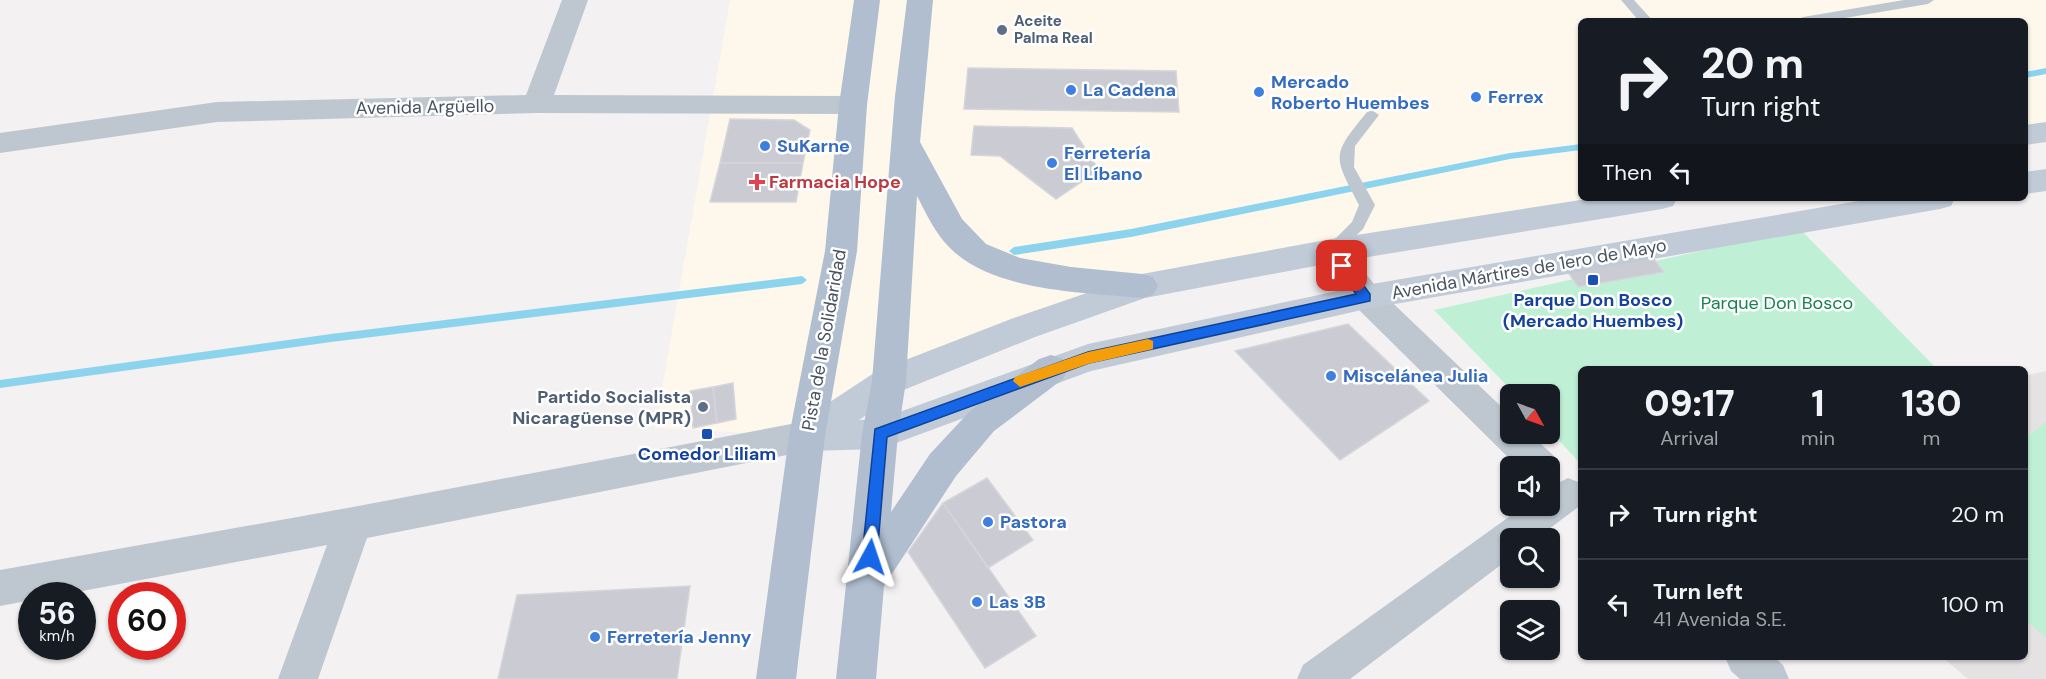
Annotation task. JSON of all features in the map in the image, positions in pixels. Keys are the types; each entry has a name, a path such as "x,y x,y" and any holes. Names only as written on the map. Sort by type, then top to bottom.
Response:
{"main road":[{"name":"Pista de la Solidaridad","path":"776,679 807,436 841,251 853,105 867,0"},
{"path":"856,679 868,577 880,434 889,381 906,142 920,0"},
{"path":"2028,135 2046,132"},
{"path":"906,142 949,225 975,252 1001,263 1049,275 1142,286"},
{"path":"2028,183 2046,180"},
{"path":"807,436 889,381 1023,328 1142,286 1331,251 1640,201"},
{"name":"Avenida Mártires de 1ero de Mayo","path":"807,436 880,434 1051,369 1088,358 1366,297 1924,201"},
{"path":"868,577 943,465 958,447 981,421 1051,369"}],"street":[{"path":"537,104 575,0"},
{"name":"Avenida Argüello","path":"0,143 217,112 537,104 853,105"},
{"path":"1331,251 1366,297 1530,456"},
{"path":"0,588 353,524 807,436"},
{"path":"1317,679 1566,491"},
{"path":"298,679 353,524"},
{"path":"1748,660 1769,679"}],"lane":[{"path":"1627,0 1643,18"},
{"path":"1821,18 1928,0"},
{"path":"1331,251 1358,225 1367,206 1347,167 1347,145 1372,115"}],"shaded area":[{"name":"Mercado Roberto Huembes","path":"730,0 2046,0 2046,131 2028,134 2028,18 1578,18 1578,201 1638,201 1142,286 889,381 807,436 655,428"},
{"path":"2046,371 2046,679 1968,679 1946,660 2028,660 2028,375"}],"green space":[{"name":"Parque Don Bosco","path":"1800,229 1934,366 1578,366 1578,461 1560,442 1560,384 1505,384 1434,310"},
{"path":"2046,422 2046,637 2028,622 2028,436"}],"building":[{"name":"La Cadena","path":"968,68 1176,71 1179,112 964,109"},
{"name":"SuKarne","path":"730,119 794,120 810,130 803,163 720,163"},
{"name":"Ferretería El Líbano","path":"974,126 1072,128 1099,170 1056,199 1000,156 971,155"},
{"name":"Farmacia Hope","path":"720,163 803,163 796,202 710,202"},
{"path":"1650,254 1664,272 1578,287 1565,268"},
{"name":"Miscelánea Julia","path":"1348,324 1429,401 1340,460 1235,351"},
{"path":"733,383 736,419 717,423 713,387"},
{"name":"Partido Socialista Nicaragüense (MPR)","path":"713,387 717,423 693,428 690,391"},
{"name":"Pastora","path":"987,478 1033,540 988,568 943,503"},
{"name":"Las 3B","path":"943,503 1036,636 985,668 908,552"},
{"name":"Ferretería Jenny","path":"690,586 677,679 498,679 517,595"}],"waterway":[{"path":"2028,74 2046,71"},
{"path":"1014,251 1131,233 1510,156 1578,147"},
{"path":"0,384 331,338 802,280"}],"slow traffic":[{"path":"1020,381 1088,358 1148,345"}],"place":[{"name":"Aceite Palma Real","path":"1002,30"},
{"name":"La Cadena","path":"1071,90"},
{"name":"Mercado Roberto Huembes","path":"1259,92"},
{"name":"Ferrex","path":"1476,97"},
{"name":"SuKarne","path":"765,146"},
{"name":"Ferretería El Líbano","path":"1052,163"},
{"name":"Farmacia Hope","path":"757,182"},
{"name":"Parque Don Bosco (Mercado Huembes)","path":"1593,280"},
{"name":"Miscelánea Julia","path":"1331,376"},
{"name":"Partido Socialista Nicaragüense (MPR)","path":"703,407"},
{"name":"Comedor Liliam","path":"707,434"},
{"name":"Pastora","path":"988,522"},
{"name":"Las 3B","path":"977,602"},
{"name":"Ferretería Jenny","path":"595,637"}],"route":[{"path":"870,557 880,434 1051,369 1088,358 1366,297 1342,266"}]}
